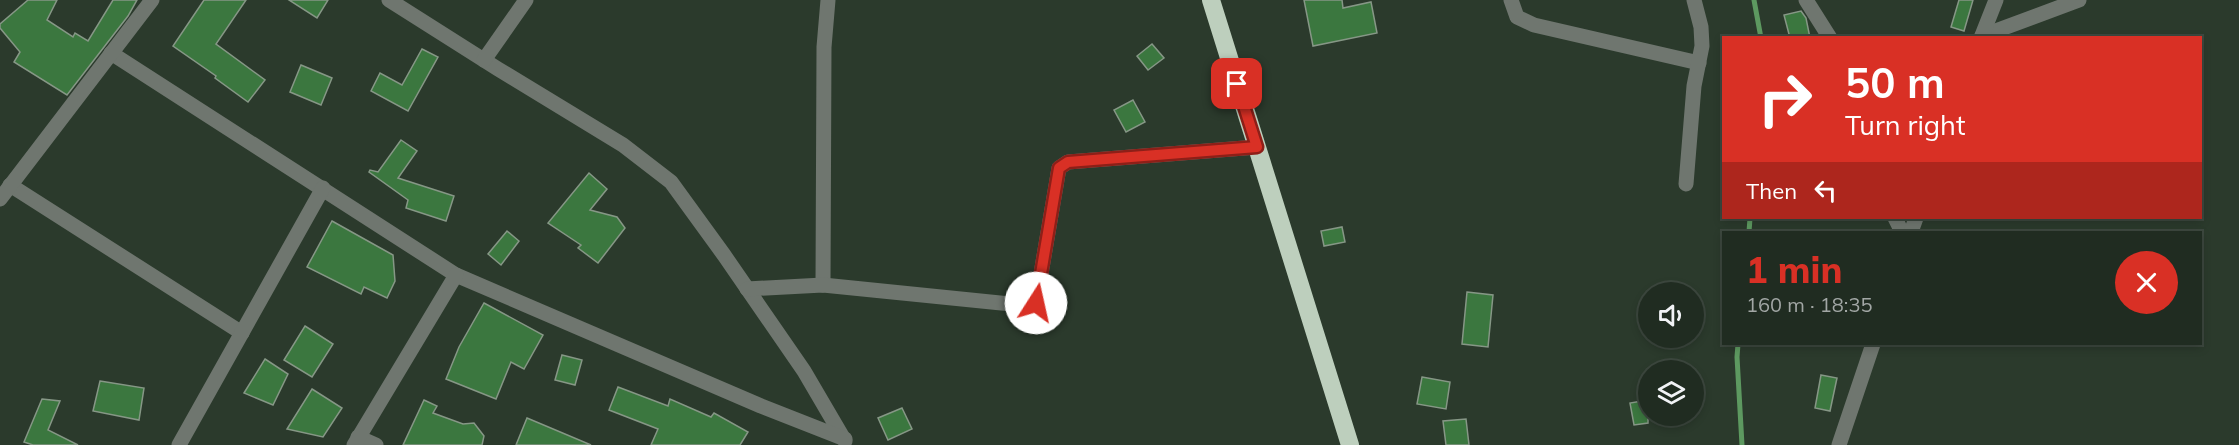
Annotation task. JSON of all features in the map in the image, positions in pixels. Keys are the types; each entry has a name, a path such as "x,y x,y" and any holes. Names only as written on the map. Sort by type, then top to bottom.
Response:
{"highway":[{"path":"1211,0 1350,445"}],"street":[{"path":"0,198 152,0"},
{"path":"390,0 623,145 671,182 804,371 845,442"},
{"path":"484,60 526,0"},
{"path":"823,285 824,47 828,0"},
{"path":"1511,0 1517,17 1534,25 1699,63"},
{"path":"1686,184 1701,27 1694,0"},
{"path":"1806,0 1829,36"},
{"path":"1981,36 1996,0"},
{"path":"1984,36 2079,0"},
{"path":"111,53 456,275 845,442"},
{"path":"747,289 823,285 1031,306 1036,303 1059,168 1068,162 1257,147"},
{"path":"10,185 242,333"},
{"path":"179,445 323,188"},
{"path":"376,445 356,441 456,275"},
{"path":"1839,445 1873,345"},
{"path":"1850,412 1847,440 1850,445"}],"building":[{"path":"28,0 57,0 47,20 73,37 75,33 88,41 113,0 137,0 128,16 67,95 14,62 20,52 0,28 0,24"},
{"path":"204,0 246,0 216,44 265,80 248,102 173,46"},
{"path":"289,0 328,0 317,18"},
{"path":"1304,0 1342,0 1343,8 1371,2 1377,33 1313,46"},
{"path":"1959,0 1973,0 1964,31 1951,27"},
{"path":"1801,11 1806,18 1810,36 1789,36 1784,15"},
{"path":"1152,44 1164,58 1148,70 1137,56"},
{"path":"422,49 438,57 408,111 371,91 380,73 402,85"},
{"path":"301,65 332,78 321,105 290,92"},
{"path":"1133,100 1145,122 1126,132 1114,110"},
{"path":"401,140 417,151 398,178 454,196 446,221 406,208 408,200 369,172 370,170 378,172"},
{"path":"589,173 607,189 590,210 617,217 625,228 598,263 578,248 581,245 548,223"},
{"path":"332,221 393,255 395,281 387,298 364,287 361,294 307,267"},
{"path":"1342,227 1345,242 1324,246 1321,231"},
{"path":"507,231 519,241 501,265 488,254"},
{"path":"1467,292 1493,295 1488,347 1462,344"},
{"path":"484,303 543,335 524,369 511,362 496,399 446,379 459,347"},
{"path":"305,326 333,344 312,377 284,360"},
{"path":"562,355 582,360 575,385 555,380"},
{"path":"265,359 288,374 273,405 244,393"},
{"path":"1821,375 1837,378 1830,411 1815,408"},
{"path":"1422,377 1450,382 1446,409 1417,404"},
{"path":"100,381 144,388 139,420 93,411"},
{"path":"618,387 668,406 670,399 711,417 714,413 748,432 740,445 651,445 658,429 609,410"},
{"path":"312,389 342,408 323,437 287,429"},
{"path":"42,399 60,401 48,430 78,445 33,445 24,442"},
{"path":"424,400 437,406 433,413 463,424 474,423 484,436 482,445 403,445"},
{"path":"1638,402 1638,424 1634,425 1630,403"},
{"path":"902,408 912,429 888,440 878,418"},
{"path":"527,418 591,445 516,445"},
{"path":"1466,419 1469,445 1446,445 1443,421"}],"waterway":[{"path":"1754,0 1761,36"},
{"path":"1749,231 1750,219"},
{"path":"1738,345 1742,445"}],"route":[{"path":"1036,303 1059,168 1068,162 1257,147 1237,84"}]}
